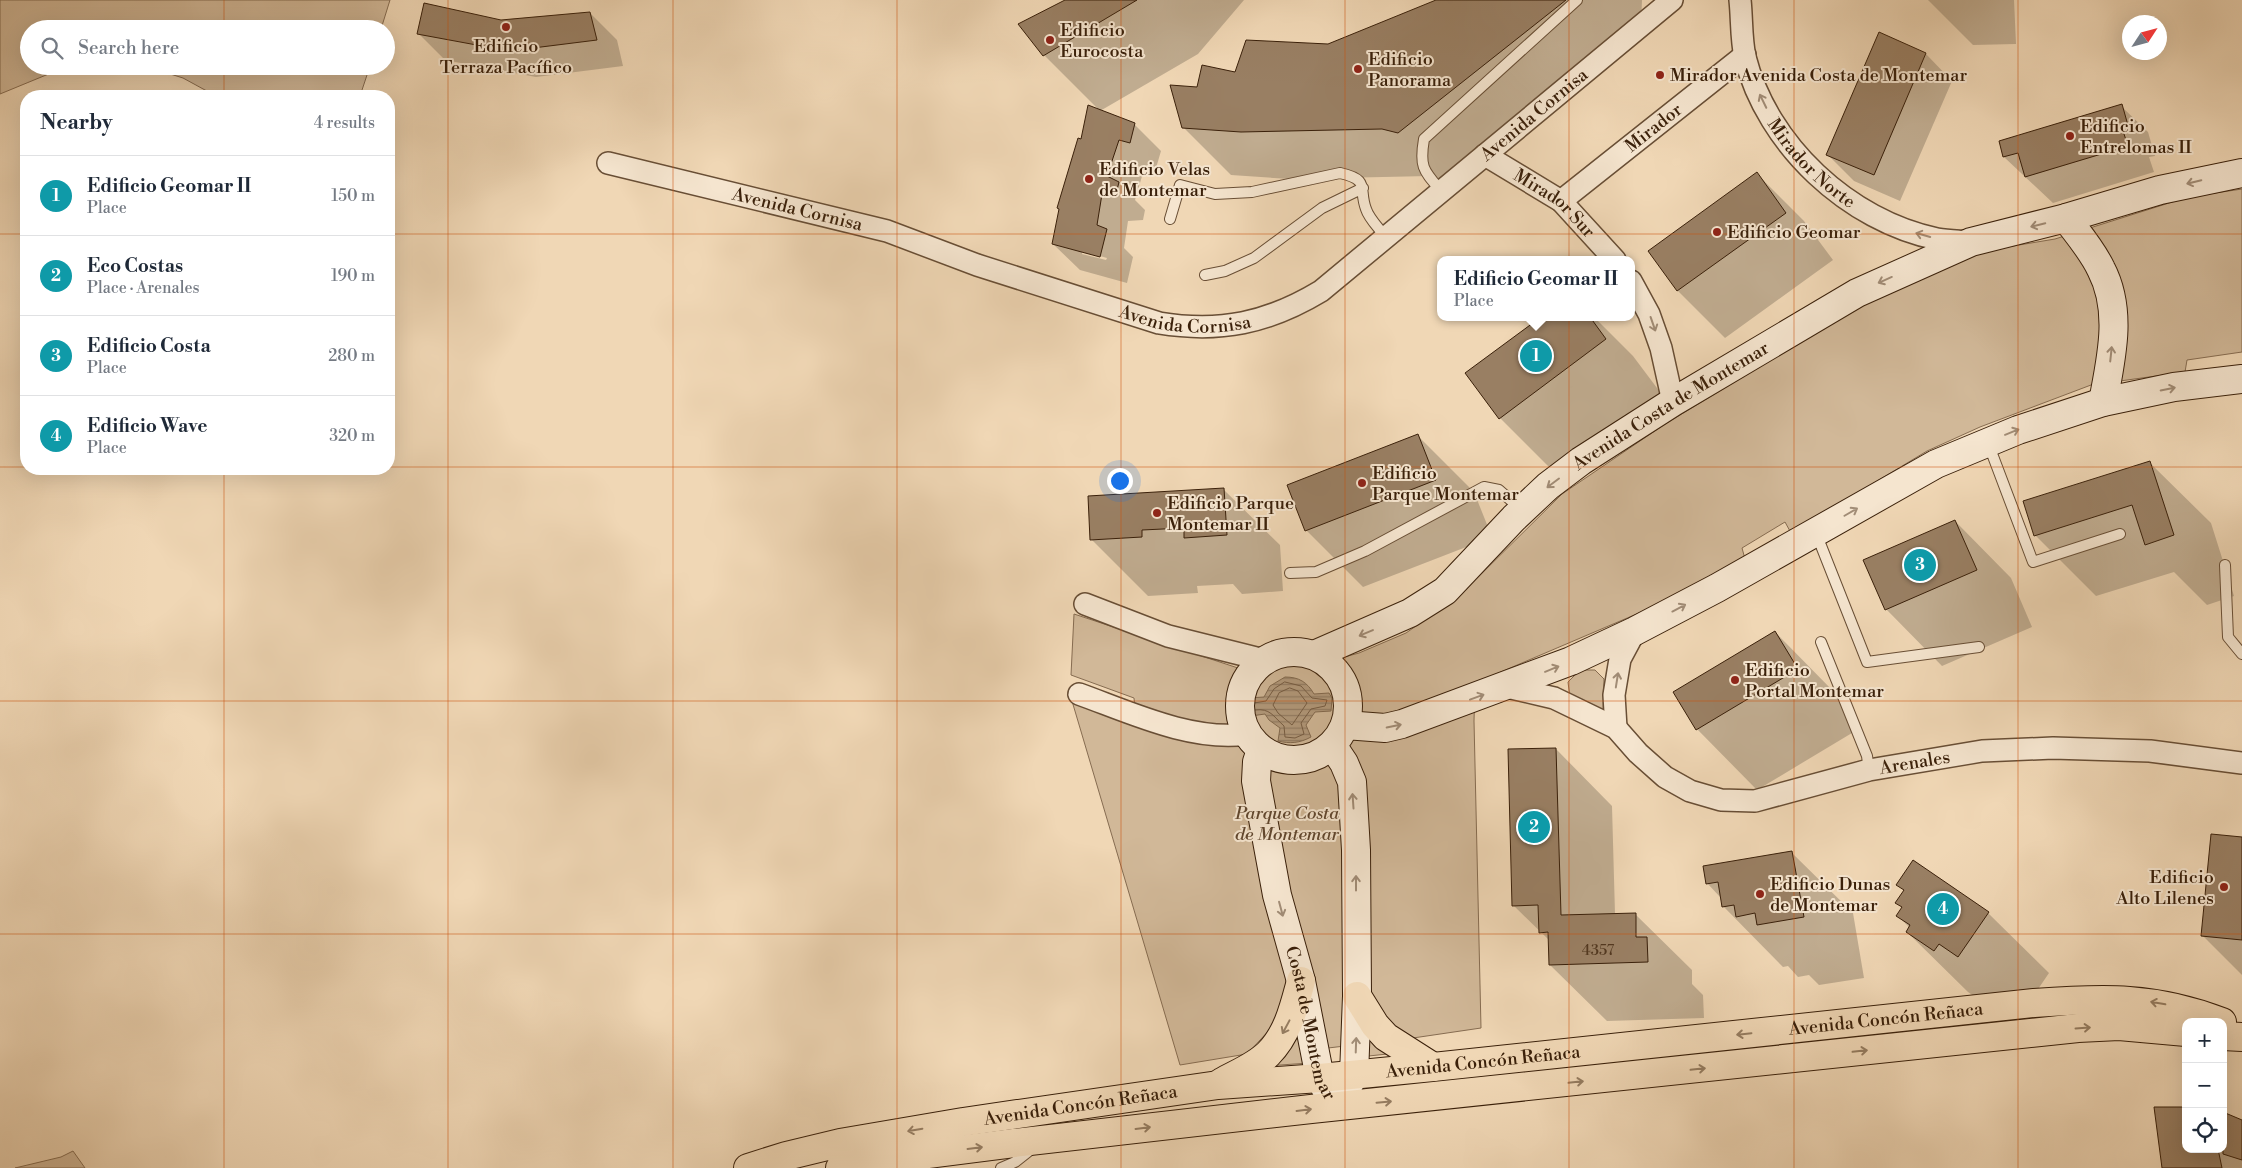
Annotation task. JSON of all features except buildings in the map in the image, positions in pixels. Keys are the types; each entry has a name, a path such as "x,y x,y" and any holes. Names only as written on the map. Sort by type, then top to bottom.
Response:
{"main road":[{"path":"1218,1084 1267,1055 1280,1039 1292,1016 1301,981"},
{"path":"1357,996 1375,1025 1386,1037 1434,1067"},
{"name":"Avenida Concón Reñaca","path":"840,1168 1218,1084 1354,1075 2082,1000 2132,1000 2157,1003 2210,1018"},
{"name":"Avenida Concón Reñaca","path":"2227,1024 2242,1030"},
{"name":"Avenida Concón Reñaca","path":"748,1168 840,1142 934,1148 1043,1140 1336,1106 2078,1028 2119,1026 2182,1032"},
{"path":"2227,1036 2242,1037"}],"street":[{"name":"Avenida Cornisa","path":"608,164 887,231 977,265 1159,323 1182,327 1230,326 1285,311 1321,291 1671,0"},
{"name":"Mirador Norte","path":"1740,0 1745,56 1753,80 1777,127 1792,148 1827,183 1854,203 1890,223 1937,239 1971,242"},
{"name":"Mirador","path":"1561,201 1745,56"},
{"name":"Mirador Sur","path":"1485,155 1561,201 1611,256"},
{"name":"Avenida Costa de Montemar","path":"1314,655 1410,612 1445,591 1548,486 1582,461 1673,402 1857,293 1971,242 2066,218 2160,190 2242,173"},
{"path":"2066,218 2102,270 2113,306 2113,337 2103,402"},
{"path":"1635,289 1652,322 1661,348 1673,402"},
{"path":"1338,735 1402,724 1507,687 1571,661 1636,631 1936,464 2018,430 2103,402 2174,387 2242,379"},
{"path":"1085,604 1168,636 1264,660"},
{"path":"1616,728 1614,695 1620,659 1636,631"},
{"path":"1297,651 1314,655 1328,664 1340,676 1346,692 1348,708 1338,735 1312,757 1290,760 1274,757 1254,742 1240,719 1239,702 1243,685 1251,671 1264,660 1280,652 1297,651"},
{"name":"Arenales","path":"1507,687 1554,698 1616,728 1638,753 1665,776 1690,791 1722,800 1755,801 1869,770 1982,751 2053,748 2150,751 2242,763"},
{"path":"1079,694 1161,723 1212,735 1231,736 1254,742"},
{"name":"Costa de Montemar","path":"1336,1106 1354,1075 1357,996 1356,850 1352,782 1344,763 1338,735"},
{"name":"Costa de Montemar","path":"1254,742 1257,762 1256,781 1277,895 1301,981 1320,1078 1336,1106"}],"lane":[{"path":"1442,192 1426,174 1420,158 1424,139 1577,0"},
{"path":"1170,219 1180,185 1214,194 1252,192 1340,173 1354,176 1364,188 1366,210 1386,238"},
{"path":"1205,275 1225,271 1254,258 1322,208 1364,188"},
{"path":"1988,442 2032,562 2120,534"},
{"path":"1290,573 1316,572 1365,551 1484,487 1499,490 1523,510"},
{"path":"1816,532 1867,662 1979,647"},
{"path":"2225,565 2228,636 2242,654"},
{"path":"1821,642 1867,756 1869,770"},
{"path":"1001,1168 1015,1162 1043,1140"}],"green space":[{"path":"0,0 390,0 384,20 20,20 20,75 46,75 0,94"},
{"path":"174,75 367,75 362,90 205,90"},
{"name":"Parque Costa de Montemar","path":"2242,189 2242,352 2187,360 2185,372 2091,385 1980,427 1927,451 1791,533 1785,522 1742,548 1745,559 1653,607 1475,683 1474,721 1481,1028 1413,1038 1347,1002 1345,1046 1328,1048 1314,982 1247,1054 1180,1065 1072,701 1136,718 1134,698 1071,675 1074,614 1241,669 1290,657 1315,665 1359,653 1406,633 1459,596 1562,494 1665,424 1864,304 1965,254 2055,239 2188,197"},
{"path":"1580,670 1595,670 1604,679 1603,713 1570,698 1568,682"},
{"path":"2073,1011 2165,1013 1411,1088 1410,1079"},
{"path":"1360,1019 1397,1053 1359,1057"},
{"path":"1302,1020 1309,1063 1266,1066"},
{"path":"73,1151 85,1168 15,1168 61,1157"}],"water":[{"path":"1285,677 1302,681 1314,694 1329,693 1332,698 1331,711 1315,712 1306,725 1311,737 1299,742 1278,741 1280,728 1269,720 1265,714 1251,716 1248,698 1264,697 1270,686"}],"place":[{"name":"Edificio Terraza Pacífico","path":"506,27"},
{"name":"Edificio Eurocosta","path":"1050,40"},
{"name":"Edificio Panorama","path":"1358,69"},
{"name":"Mirador Avenida Costa de Montemar","path":"1660,75"},
{"name":"Edificio Entrelomas II","path":"2070,136"},
{"name":"Edificio Velas de Montemar","path":"1089,179"},
{"name":"Edificio Geomar","path":"1717,232"},
{"name":"Edificio Geomar II","path":"1536,356"},
{"name":"Edificio Parque Montemar","path":"1362,483"},
{"name":"Edificio Parque Montemar II","path":"1157,513"},
{"name":"Edificio Costa","path":"1920,565"},
{"name":"Edificio Portal Montemar","path":"1735,680"},
{"name":"Eco Costas","path":"1534,827"},
{"name":"Edificio Alto Lilenes","path":"2224,887"},
{"name":"Edificio Dunas de Montemar","path":"1760,894"},
{"name":"Edificio Wave","path":"1943,909"}]}
